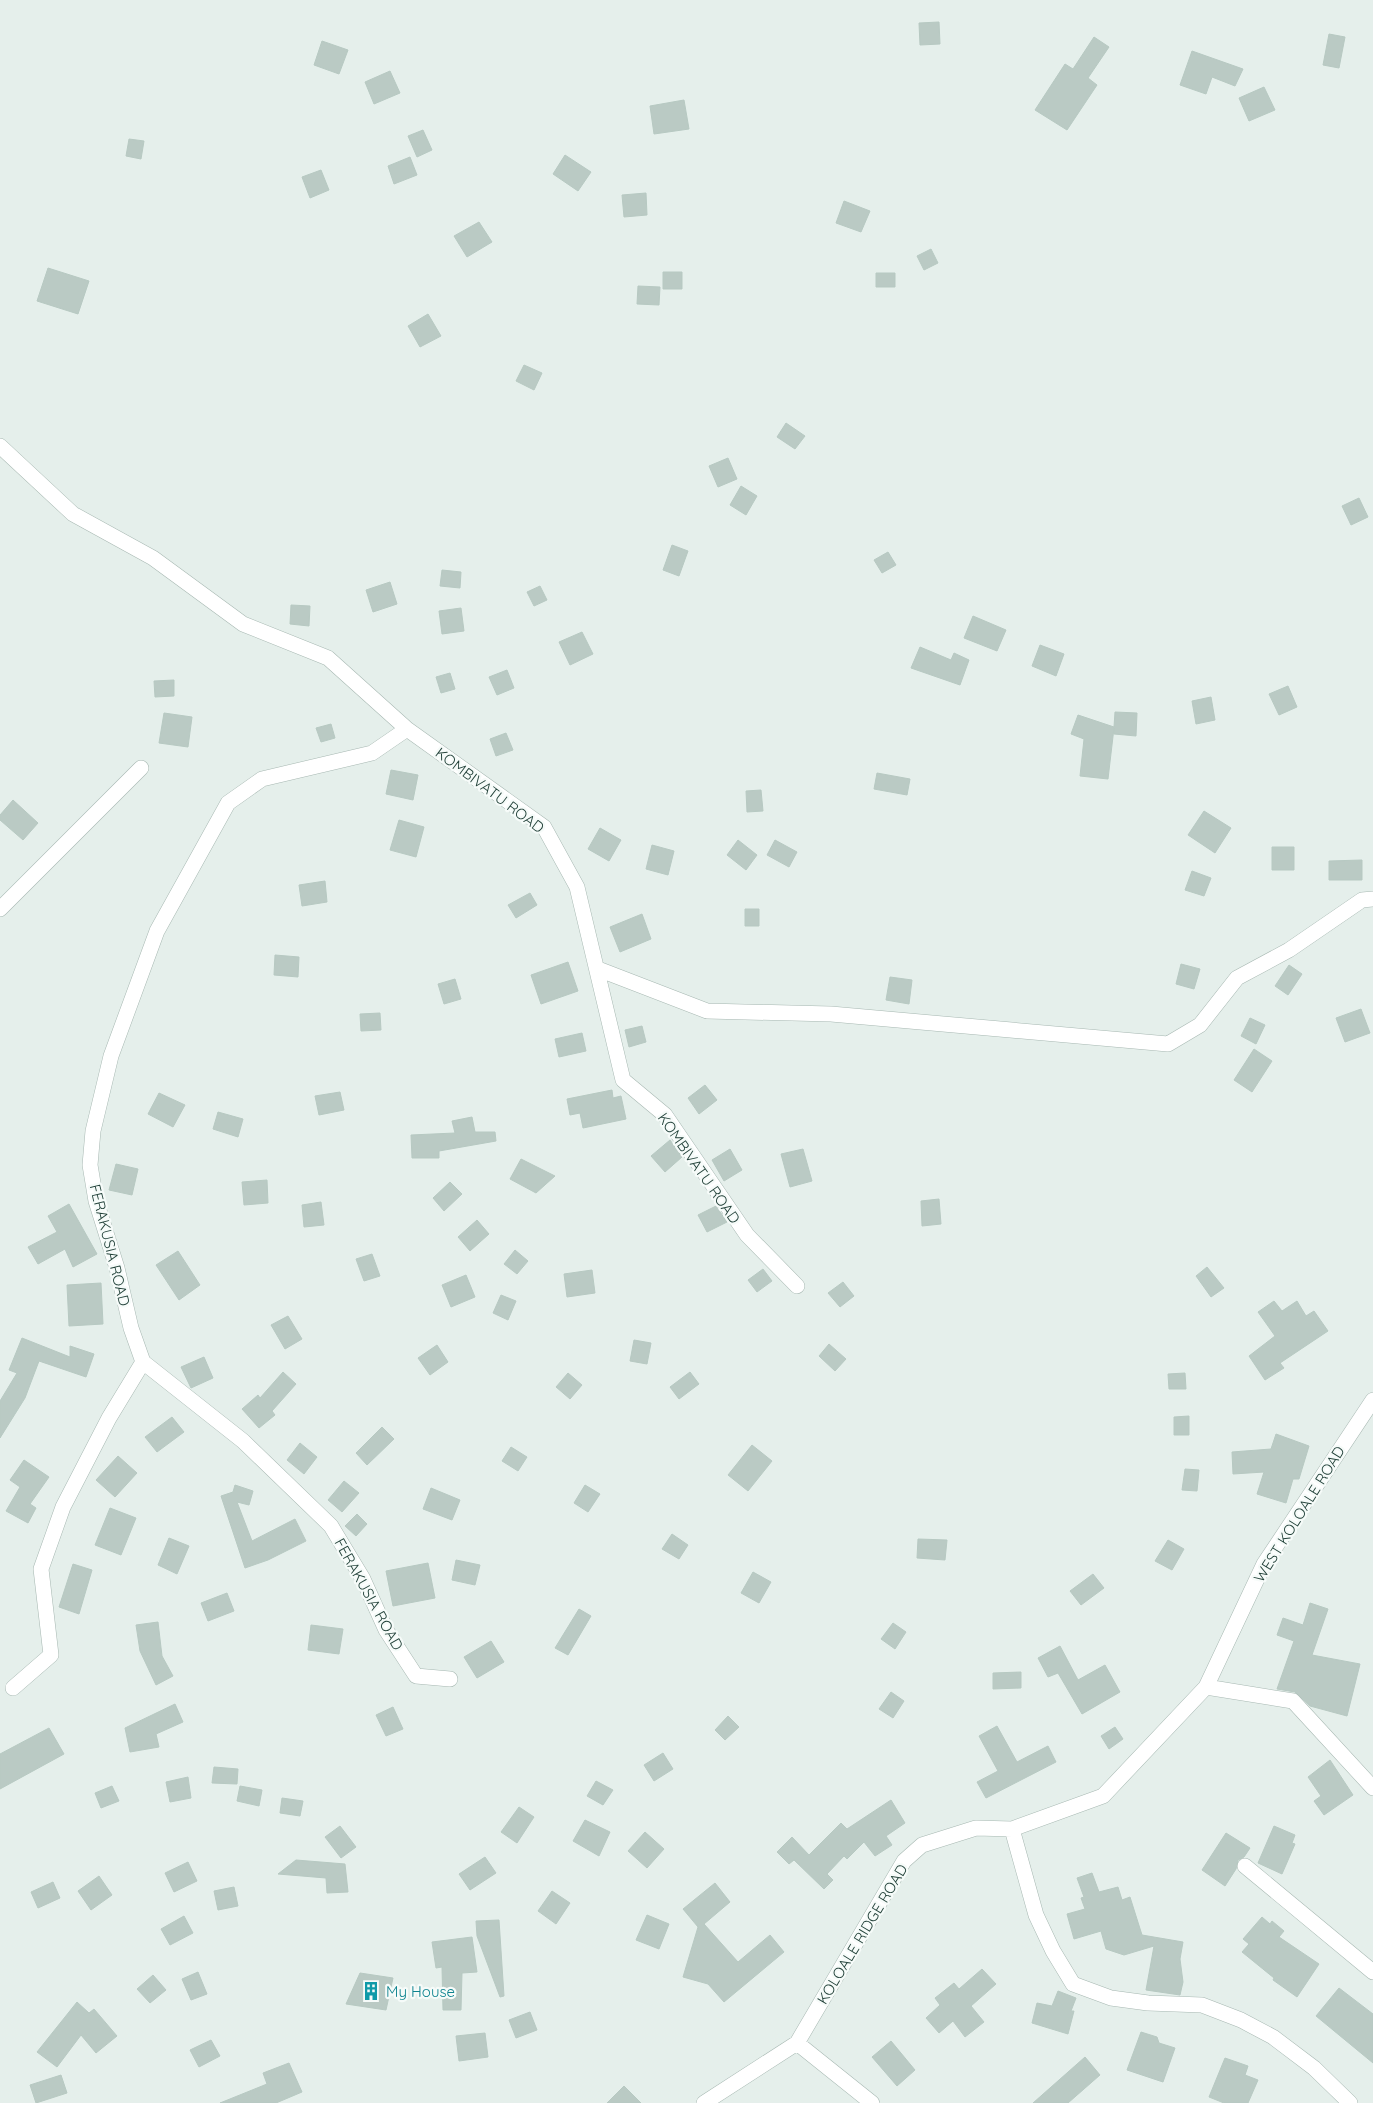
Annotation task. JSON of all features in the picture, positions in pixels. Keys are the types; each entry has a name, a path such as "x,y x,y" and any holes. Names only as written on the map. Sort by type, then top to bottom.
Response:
{"street":[{"name":"KOMBIVATU ROAD","path":"0,446 73,514 154,558 243,624 328,658 407,730 544,827 577,887 623,1080 665,1115 747,1236 797,1286"},
{"name":"FERAKUSIA ROAD","path":"407,730 372,753 262,779 228,803 157,930 112,1056 93,1131 90,1165 96,1201 117,1268 131,1328 143,1362 243,1441 331,1526 363,1579 386,1630 416,1676 450,1680"},
{"path":"0,910 140,768"},
{"path":"598,969 707,1011 831,1014 1168,1044 1200,1025 1237,978 1289,950 1362,900 1373,899"},
{"path":"13,1688 51,1655 41,1569 63,1506 110,1418 143,1362"},
{"name":"WEST KOLOALE ROAD","path":"1206,1687 1264,1564 1373,1400"},
{"path":"1206,1687 1293,1701 1373,1788"},
{"name":"KOLOALE RIDGE ROAD","path":"704,2103 797,2043 904,1861 922,1845 976,1828 1012,1829 1103,1796 1206,1687"},
{"path":"1012,1829 1036,1915 1073,1984 1111,1998 1148,2003 1202,2005 1241,2020 1273,2037 1308,2063 1350,2103"},
{"path":"1245,1866 1373,1972"},
{"path":"797,2043 872,2103"}],"building":[{"path":"939,22 940,44 920,45 919,23"},
{"path":"1329,34 1345,37 1339,68 1323,65"},
{"path":"1094,37 1109,47 1088,78 1097,85 1067,130 1035,110 1065,64 1073,69"},
{"path":"322,41 348,50 339,74 314,65"},
{"path":"1192,51 1243,69 1235,86 1212,77 1206,94 1180,85"},
{"path":"390,71 400,93 374,104 365,82"},
{"path":"1264,87 1275,110 1249,121 1239,98"},
{"path":"684,100 689,129 654,134 650,106"},
{"path":"423,130 432,150 417,157 408,136"},
{"path":"129,139 144,141 141,159 126,156"},
{"path":"565,155 591,172 578,191 553,174"},
{"path":"410,157 417,175 394,184 388,166"},
{"path":"321,170 329,190 310,198 302,177"},
{"path":"646,193 647,215 624,217 622,195"},
{"path":"844,201 870,211 861,232 836,223"},
{"path":"479,222 492,242 467,257 454,236"},
{"path":"931,249 938,263 924,270 917,256"},
{"path":"48,268 89,281 78,314 37,301"},
{"path":"663,272 682,272 682,289 663,289"},
{"path":"876,273 895,273 895,287 876,287"},
{"path":"638,286 660,287 659,305 637,304"},
{"path":"428,314 441,336 420,347 408,326"},
{"path":"524,365 542,373 534,390 516,381"},
{"path":"786,423 805,436 795,449 777,437"},
{"path":"728,458 737,479 718,487 709,466"},
{"path":"741,486 757,496 746,515 730,505"},
{"path":"1359,498 1368,517 1351,525 1342,506"},
{"path":"672,545 688,551 679,576 663,570"},
{"path":"888,552 896,565 882,573 874,560"},
{"path":"442,570 461,572 460,588 440,586"},
{"path":"390,582 397,604 373,612 366,590"},
{"path":"540,586 547,600 534,606 527,592"},
{"path":"291,605 310,606 309,626 290,624"},
{"path":"461,608 464,631 442,634 439,611"},
{"path":"973,616 1006,630 997,651 964,638"},
{"path":"582,632 593,654 570,665 559,642"},
{"path":"1040,645 1064,654 1056,676 1032,666"},
{"path":"920,647 951,660 954,653 969,660 960,685 911,668"},
{"path":"507,670 514,688 497,695 489,677"},
{"path":"450,673 455,689 441,693 436,677"},
{"path":"174,680 174,696 155,697 154,681"},
{"path":"1288,686 1297,707 1279,715 1269,694"},
{"path":"1211,697 1215,720 1196,724 1192,701"},
{"path":"1115,712 1137,713 1136,736 1114,734 1114,728 1108,779 1080,776 1084,739 1071,734 1078,715 1114,727"},
{"path":"164,713 192,717 188,747 159,743"},
{"path":"331,724 335,738 321,742 316,728"},
{"path":"506,733 513,750 496,756 490,739"},
{"path":"391,770 418,775 413,800 386,794"},
{"path":"877,773 910,779 907,795 874,789"},
{"path":"761,790 763,811 747,812 746,791"},
{"path":"13,800 38,823 23,840 0,820 0,815"},
{"path":"1204,811 1231,828 1215,853 1188,835"},
{"path":"399,820 424,827 416,857 390,850"},
{"path":"600,828 621,840 609,861 588,849"},
{"path":"738,840 757,855 746,870 727,855"},
{"path":"775,840 797,852 789,867 767,855"},
{"path":"652,845 674,851 668,875 646,869"},
{"path":"1272,847 1294,847 1294,870 1272,870"},
{"path":"1362,860 1362,880 1329,880 1329,861"},
{"path":"1192,871 1211,878 1204,896 1185,890"},
{"path":"325,881 327,902 302,906 299,885"},
{"path":"530,893 537,905 516,918 508,905"},
{"path":"745,909 759,909 759,926 745,926"},
{"path":"642,914 651,939 620,952 610,927"},
{"path":"275,955 299,957 298,977 274,975"},
{"path":"568,962 578,991 541,1004 531,975"},
{"path":"1181,964 1200,969 1194,989 1176,984"},
{"path":"1289,965 1302,974 1288,995 1275,986"},
{"path":"890,977 912,980 909,1004 886,1000"},
{"path":"455,979 461,999 444,1004 438,984"},
{"path":"1361,1009 1370,1033 1345,1042 1336,1018"},
{"path":"380,1013 381,1030 361,1031 360,1014"},
{"path":"1250,1018 1265,1025 1256,1044 1241,1036"},
{"path":"642,1026 646,1042 629,1047 625,1030"},
{"path":"582,1033 586,1051 559,1057 555,1039"},
{"path":"1254,1049 1272,1061 1252,1092 1234,1080"},
{"path":"705,1085 717,1100 699,1114 688,1098"},
{"path":"612,1090 613,1098 621,1096 626,1119 583,1128 580,1113 570,1115 567,1099"},
{"path":"340,1092 344,1110 319,1115 315,1096"},
{"path":"159,1093 185,1105 173,1127 148,1114"},
{"path":"218,1112 243,1119 238,1137 213,1129"},
{"path":"472,1117 475,1132 495,1132 496,1141 439,1151 439,1158 412,1158 411,1135 455,1133 452,1121"},
{"path":"670,1140 682,1157 665,1172 651,1156"},
{"path":"730,1149 742,1170 724,1181 712,1160"},
{"path":"803,1149 812,1181 790,1187 781,1154"},
{"path":"521,1159 555,1176 536,1193 510,1179"},
{"path":"116,1164 138,1169 132,1195 109,1190"},
{"path":"267,1180 268,1203 244,1205 242,1182"},
{"path":"450,1182 462,1194 444,1211 433,1198"},
{"path":"939,1199 941,1224 922,1226 921,1201"},
{"path":"321,1202 324,1225 304,1227 302,1205"},
{"path":"69,1204 97,1254 73,1267 65,1249 38,1264 28,1247 57,1232 48,1216"},
{"path":"716,1206 727,1222 707,1232 698,1215"},
{"path":"477,1220 489,1234 470,1251 458,1237"},
{"path":"515,1250 528,1261 517,1274 504,1264"},
{"path":"178,1251 200,1285 179,1300 156,1265"},
{"path":"372,1254 380,1276 364,1281 356,1259"},
{"path":"1207,1267 1224,1288 1211,1297 1196,1276"},
{"path":"763,1269 772,1281 757,1292 748,1280"},
{"path":"592,1270 595,1293 567,1297 564,1274"},
{"path":"466,1275 475,1297 451,1307 442,1285"},
{"path":"843,1282 854,1296 840,1307 828,1293"},
{"path":"101,1283 103,1324 69,1326 67,1285"},
{"path":"501,1295 516,1301 508,1320 493,1313"},
{"path":"1274,1301 1282,1311 1297,1301 1306,1316 1314,1311 1328,1331 1280,1363 1284,1368 1265,1380 1249,1356 1275,1336 1258,1312"},
{"path":"288,1316 302,1339 285,1349 271,1325"},
{"path":"22,1338 70,1357 70,1346 94,1354 86,1377 39,1361 25,1398 0,1438 0,1401 17,1373 9,1370"},
{"path":"634,1340 651,1343 647,1364 630,1361"},
{"path":"829,1344 846,1359 835,1371 819,1356"},
{"path":"437,1345 448,1362 430,1375 418,1358"},
{"path":"204,1357 213,1378 191,1388 181,1367"},
{"path":"283,1372 296,1384 272,1411 275,1415 259,1428 242,1409 258,1395 260,1398"},
{"path":"690,1372 699,1384 679,1399 670,1387"},
{"path":"568,1373 582,1385 570,1399 556,1387"},
{"path":"1185,1373 1186,1389 1169,1389 1168,1374"},
{"path":"1189,1416 1189,1435 1174,1435 1174,1417"},
{"path":"172,1417 184,1432 157,1452 145,1437"},
{"path":"382,1427 394,1439 367,1465 356,1453"},
{"path":"1276,1434 1309,1446 1299,1479 1293,1479 1286,1503 1257,1494 1264,1472 1233,1474 1232,1452 1271,1449"},
{"path":"300,1443 317,1457 304,1474 287,1460"},
{"path":"752,1445 772,1461 748,1491 728,1475"},
{"path":"511,1447 527,1457 518,1471 502,1461"},
{"path":"118,1456 137,1473 115,1497 96,1480"},
{"path":"24,1460 49,1477 30,1504 36,1508 28,1523 6,1511 20,1487 10,1480"},
{"path":"1185,1469 1199,1470 1197,1491 1182,1490"},
{"path":"344,1481 359,1493 342,1512 328,1500"},
{"path":"235,1485 253,1491 249,1505 237,1502 252,1541 295,1519 306,1541 268,1560 245,1568 221,1496 233,1492"},
{"path":"585,1485 600,1494 588,1512 574,1503"},
{"path":"431,1488 460,1500 452,1520 423,1509"},
{"path":"110,1508 136,1518 121,1555 95,1545"},
{"path":"357,1514 367,1524 356,1536 345,1526"},
{"path":"672,1534 688,1545 679,1559 662,1549"},
{"path":"169,1538 189,1546 177,1574 158,1565"},
{"path":"918,1539 947,1540 945,1560 917,1558"},
{"path":"1168,1540 1184,1549 1172,1570 1155,1561"},
{"path":"456,1560 480,1565 475,1585 452,1580"},
{"path":"428,1563 435,1598 393,1606 386,1571"},
{"path":"73,1564 92,1570 79,1614 59,1607"},
{"path":"753,1572 771,1582 759,1603 741,1593"},
{"path":"1093,1574 1104,1588 1081,1605 1070,1591"},
{"path":"227,1593 234,1611 208,1621 201,1603"},
{"path":"1310,1603 1328,1609 1312,1655 1360,1664 1347,1716 1310,1706 1295,1692 1277,1689 1294,1641 1277,1635 1283,1618 1303,1625"},
{"path":"579,1609 591,1616 568,1655 555,1648"},
{"path":"158,1622 162,1656 173,1676 156,1685 140,1651 136,1625"},
{"path":"893,1623 906,1632 895,1649 881,1639"},
{"path":"311,1625 343,1629 339,1654 308,1650"},
{"path":"491,1641 504,1662 477,1678 464,1657"},
{"path":"1060,1646 1078,1680 1105,1665 1120,1692 1082,1714 1058,1673 1048,1677 1038,1658"},
{"path":"1021,1672 1021,1688 993,1689 993,1673"},
{"path":"891,1692 904,1701 893,1718 879,1709"},
{"path":"175,1704 183,1722 156,1734 159,1747 130,1752 125,1728"},
{"path":"393,1707 403,1729 386,1736 376,1715"},
{"path":"728,1716 739,1727 725,1740 715,1730"},
{"path":"997,1726 1017,1762 1048,1746 1056,1762 986,1798 977,1782 998,1771 979,1736"},
{"path":"1115,1727 1123,1739 1109,1749 1101,1736"},
{"path":"49,1728 64,1754 0,1789 0,1754"},
{"path":"663,1753 673,1769 654,1781 644,1765"},
{"path":"1330,1760 1353,1795 1324,1815 1314,1801 1321,1796 1308,1777"},
{"path":"214,1767 238,1769 237,1784 212,1783"},
{"path":"188,1777 191,1798 170,1802 166,1782"},
{"path":"596,1781 613,1790 603,1805 587,1796"},
{"path":"112,1786 119,1801 101,1808 95,1793"},
{"path":"240,1786 262,1790 259,1806 237,1801"},
{"path":"282,1798 303,1801 300,1816 280,1813"},
{"path":"891,1800 905,1823 886,1836 892,1845 875,1856 864,1842 847,1859 844,1856 827,1874 833,1880 824,1889 794,1860 789,1864 777,1852 792,1837 809,1855 841,1823 847,1829"},
{"path":"519,1807 534,1817 517,1843 501,1832"},
{"path":"585,1820 610,1832 599,1856 573,1841"},
{"path":"340,1826 356,1847 341,1858 325,1837"},
{"path":"1274,1826 1295,1835 1292,1843 1295,1844 1282,1874 1258,1863"},
{"path":"645,1832 664,1849 647,1868 628,1851"},
{"path":"1226,1833 1250,1848 1244,1857 1238,1860 1236,1869 1225,1886 1202,1870"},
{"path":"485,1857 496,1873 470,1890 459,1874"},
{"path":"296,1860 345,1864 348,1892 327,1893 326,1878 278,1874"},
{"path":"188,1862 197,1881 174,1892 165,1873"},
{"path":"1092,1873 1099,1892 1118,1887 1122,1900 1130,1897 1142,1935 1183,1942 1180,1959 1183,1982 1180,1995 1146,1990 1154,1946 1124,1955 1106,1949 1101,1931 1074,1939 1067,1914 1085,1909 1081,1898 1084,1897 1077,1878"},
{"path":"99,1876 112,1895 91,1910 78,1891"},
{"path":"53,1882 60,1898 38,1908 31,1892"},
{"path":"715,1883 730,1902 704,1924 738,1962 770,1935 784,1952 724,2002 708,1984 683,1977 698,1927 683,1909"},
{"path":"234,1887 238,1906 218,1910 214,1891"},
{"path":"552,1891 570,1903 556,1924 538,1911"},
{"path":"647,1915 669,1924 659,1949 636,1940"},
{"path":"184,1916 193,1933 170,1945 161,1929"},
{"path":"1262,1917 1270,1924 1272,1921 1284,1931 1279,1937 1319,1964 1297,1997 1273,1980 1274,1978 1242,1952 1249,1944 1243,1939"},
{"path":"499,1920 504,1996 500,1997 477,1936 476,1921"},
{"path":"472,1937 477,1972 462,1973 461,2010 443,2010 442,1967 436,1968 432,1942"},
{"path":"982,1969 996,1984 971,2006 984,2022 965,2037 953,2021 939,2033 926,2018 940,2005 935,1998 954,1983 959,1989"},
{"path":"198,1972 207,1994 191,2000 182,1979"},
{"name":"My House","path":"360,1973 393,1978 386,2010 346,2004"},
{"path":"153,1975 166,1990 150,2003 137,1989"},
{"path":"1339,1988 1373,2014 1373,2063 1316,2016"},
{"path":"1058,1991 1076,1998 1071,2011 1074,2011 1068,2034 1032,2023 1037,2003 1052,2006"},
{"path":"77,2002 89,2013 94,2009 117,2036 96,2053 81,2035 57,2067 37,2052"},
{"path":"530,2012 537,2030 516,2038 509,2020"},
{"path":"1141,2032 1157,2037 1159,2043 1175,2048 1163,2082 1127,2070"},
{"path":"485,2033 488,2057 459,2061 456,2036"},
{"path":"211,2040 220,2056 199,2067 190,2050"},
{"path":"891,2041 915,2070 897,2086 872,2057"},
{"path":"1085,2057 1100,2075 1068,2103 1033,2103"},
{"path":"1225,2058 1248,2066 1245,2075 1258,2080 1248,2103 1224,2103 1209,2097"},
{"path":"289,2063 302,2092 276,2103 220,2103 267,2084 263,2073"},
{"path":"61,2075 67,2093 36,2103 30,2085"},
{"path":"624,2086 641,2103 607,2103"}],"place":[{"name":"My House","path":"371,1991"}]}
